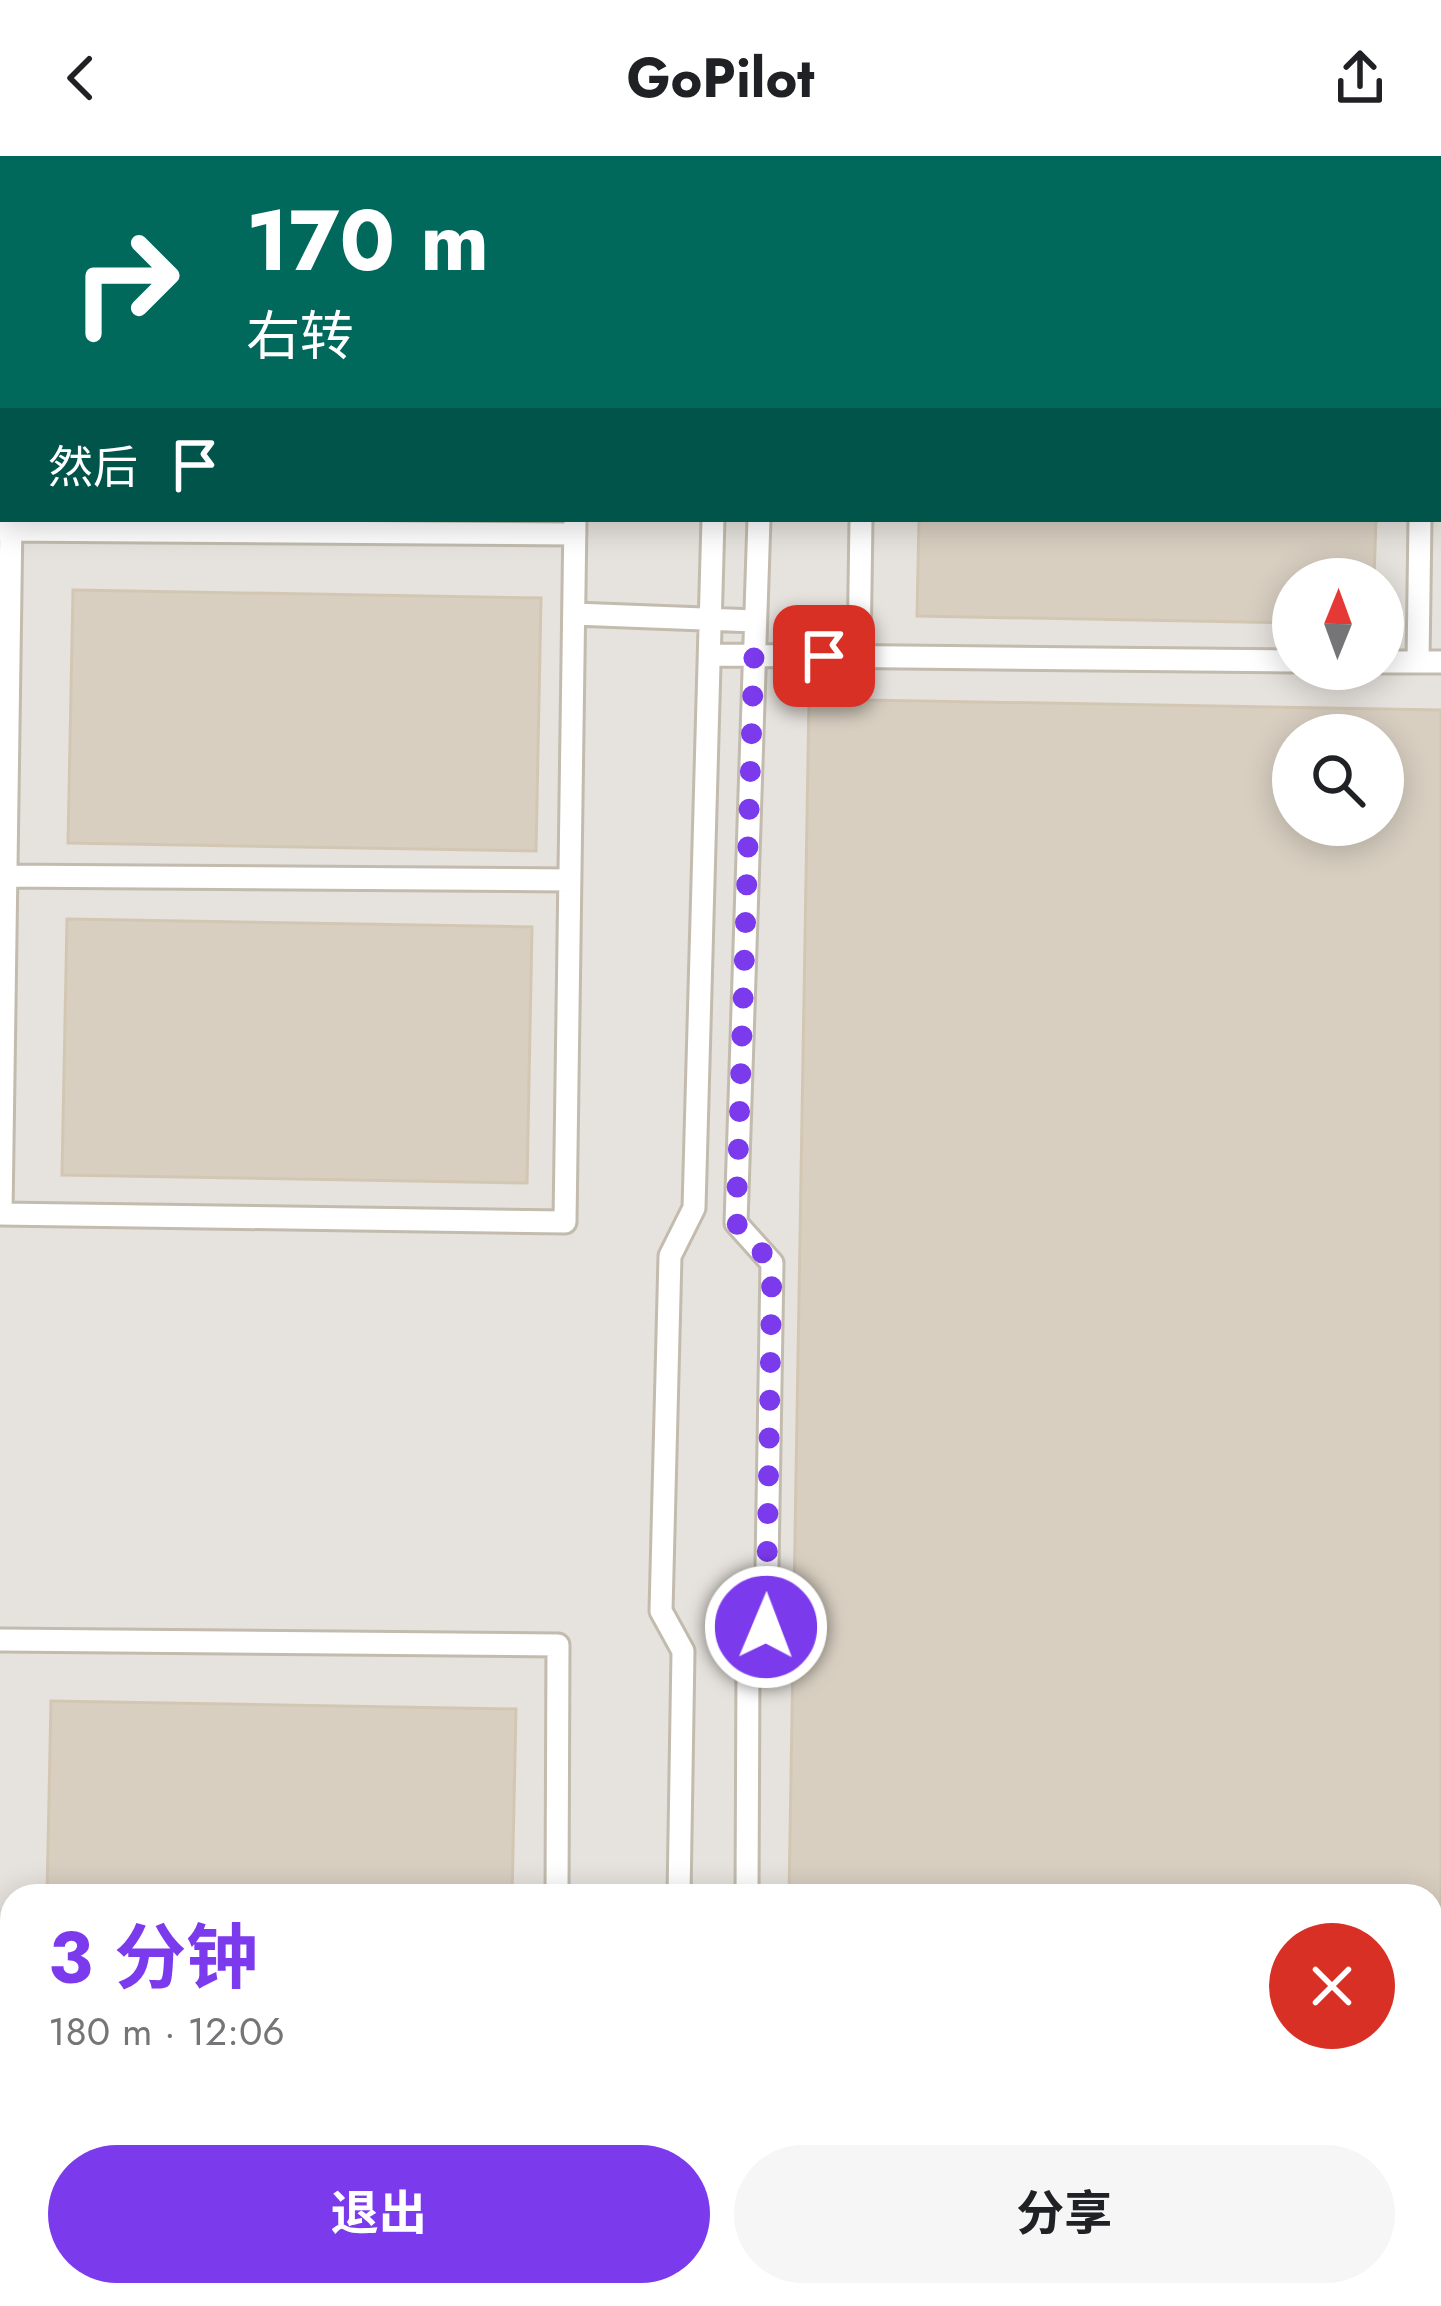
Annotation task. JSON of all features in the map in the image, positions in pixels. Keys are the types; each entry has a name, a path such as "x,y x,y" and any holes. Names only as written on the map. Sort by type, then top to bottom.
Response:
{"lane":[{"path":"679,1884 683,1651 661,1611 670,1256 694,1208 713,522"},
{"path":"747,1884 748,1666 766,1627 772,1264 736,1223 759,522"},
{"path":"859,656 861,522"},
{"path":"1420,522 1429,662"},
{"path":"7,526 575,527 565,1222 1,1214 7,526"},
{"path":"574,614 755,621"},
{"path":"710,655 1272,661"},
{"path":"3,876 570,880"},
{"path":"0,1640 558,1645 557,1884"}],"shaded area":[{"path":"0,522 1441,522 1441,1884 0,1884"}],"building":[{"path":"919,522 1376,522 1375,558 1272,558 1272,623 917,616"},
{"path":"73,590 541,598 536,851 68,843"},
{"path":"809,699 1441,710 1441,1884 789,1884"},
{"path":"67,919 532,927 527,1183 62,1175"},
{"path":"51,1701 516,1709 512,1884 47,1884"}],"route":[{"path":"766,1627 772,1264 736,1223 754,655 824,656"}]}
